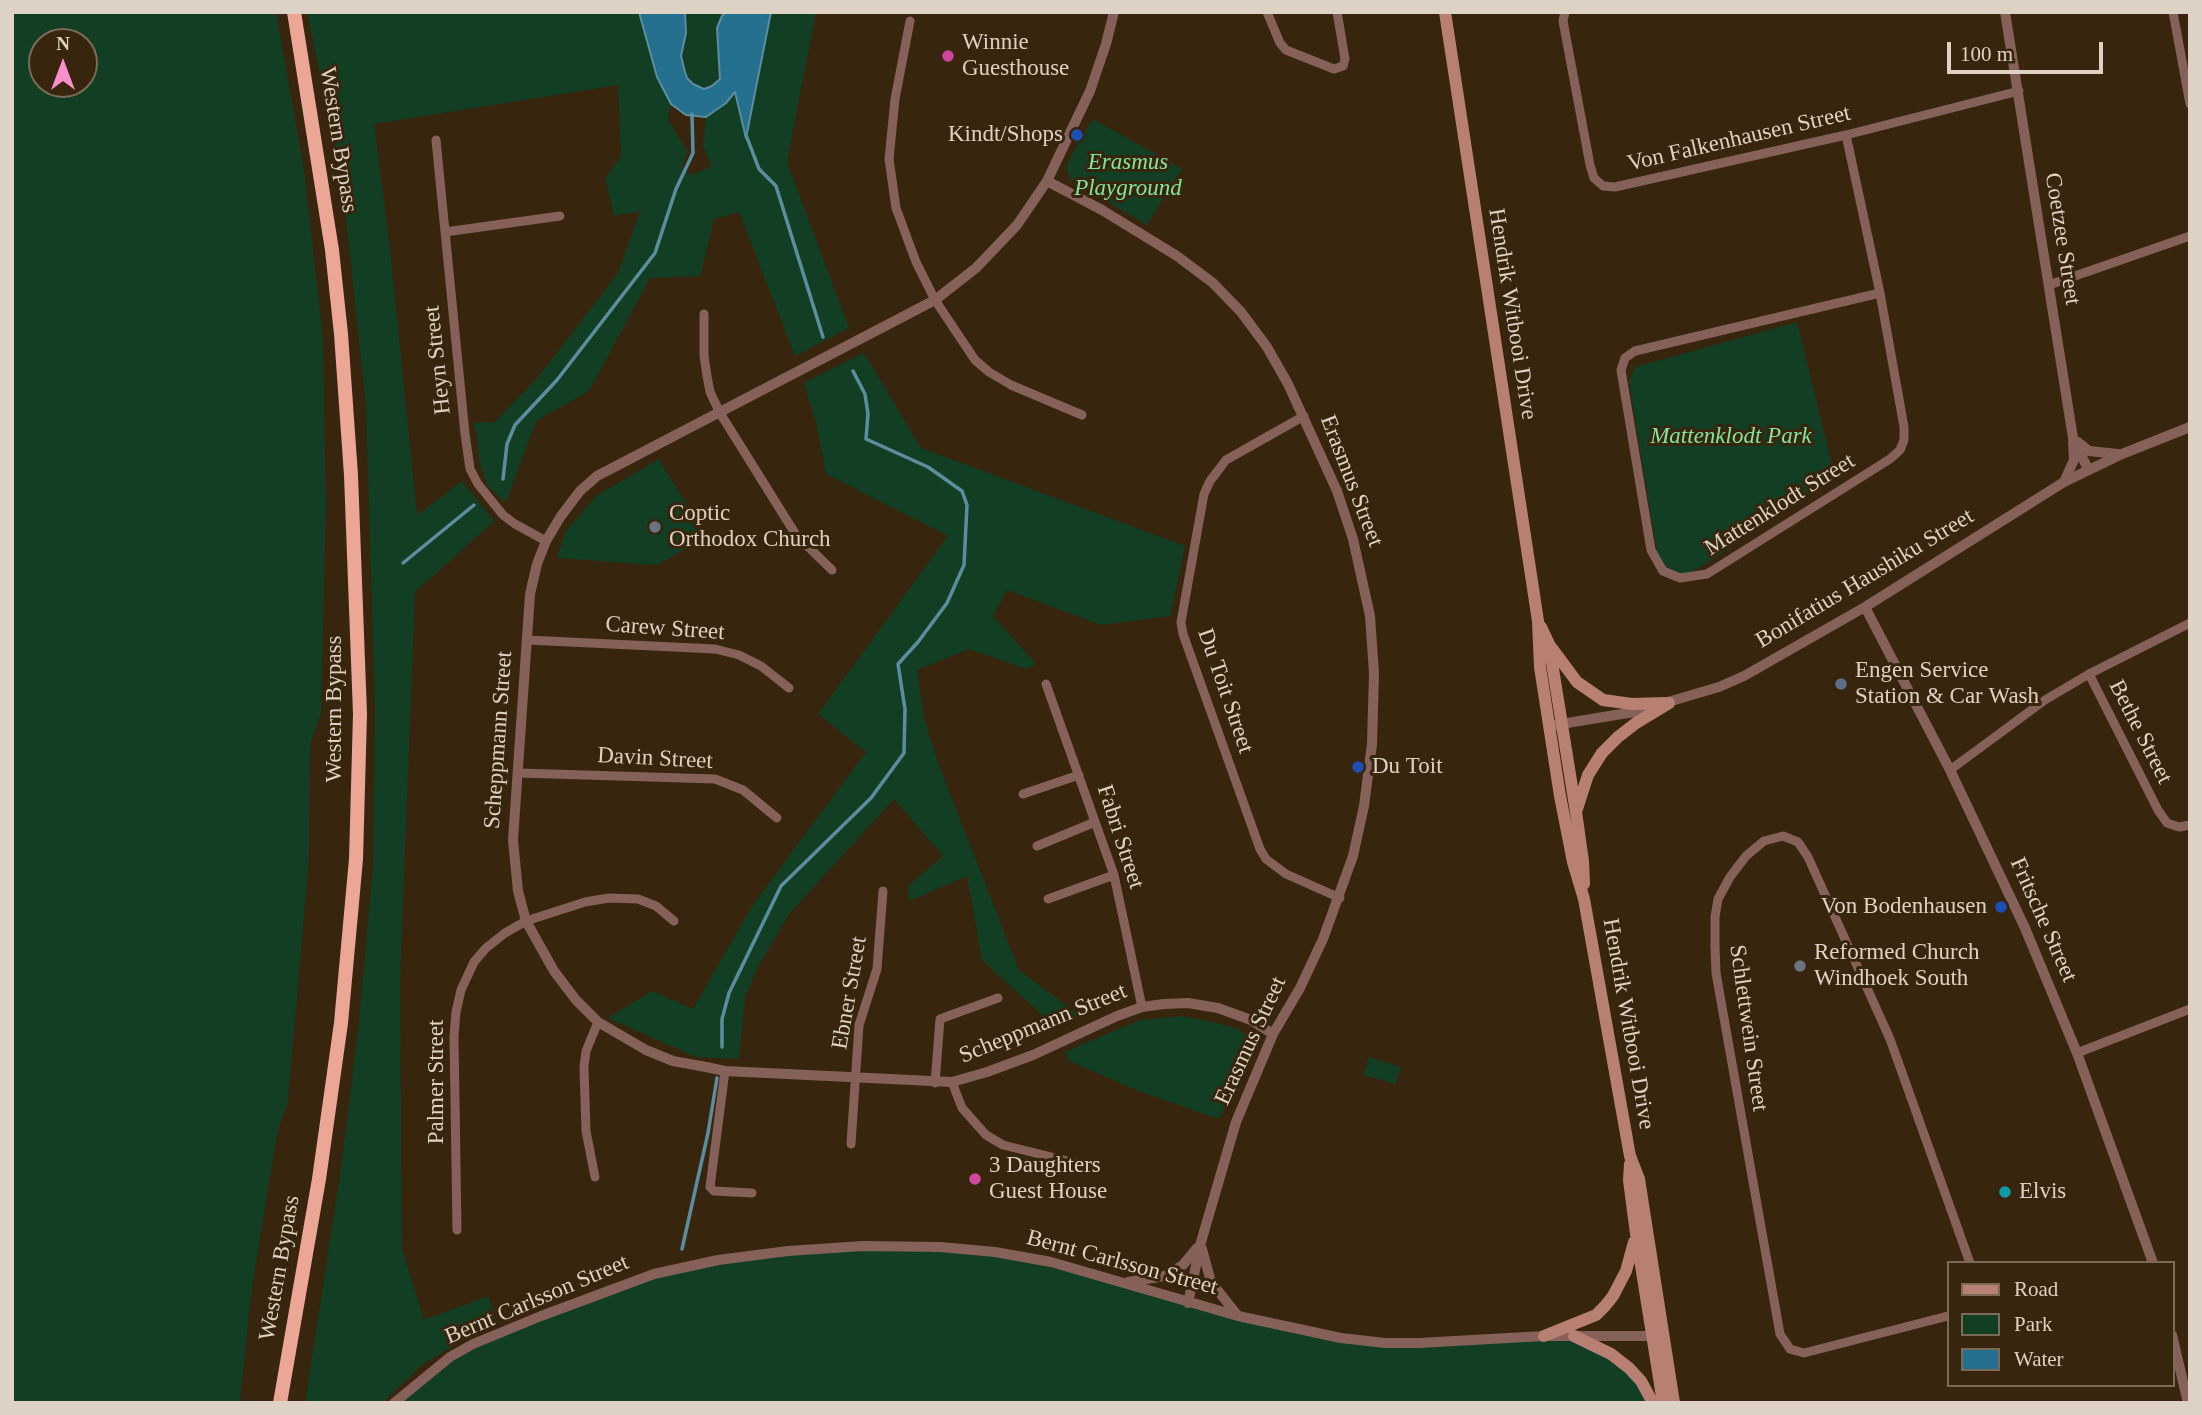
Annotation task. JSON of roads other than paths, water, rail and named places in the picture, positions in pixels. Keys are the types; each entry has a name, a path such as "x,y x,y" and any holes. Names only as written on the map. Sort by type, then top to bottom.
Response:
{"highway":[{"name":"Western Bypass","path":"280,1403 341,1023 356,859 360,714 351,475 341,334 326,211 294,12"},
{"path":"283,1386 291,1403"}],"main road":[{"name":"Hendrik Witbooi Drive","path":"1445,12 1538,621 1540,667 1576,812 1583,861 1584,899"},
{"name":"Hendrik Witbooi Drive","path":"1538,621 1549,644 1554,725 1573,862 1584,899 1630,1156 1639,1179 1663,1403"},
{"path":"1549,644 1577,682 1603,700 1632,704 1669,703"},
{"path":"1576,812 1588,775 1602,753 1636,723 1669,703"},
{"name":"Hendrik Witbooi Drive","path":"1630,1156 1629,1180 1636,1234 1674,1403"},
{"path":"1544,1336 1586,1320 1605,1306 1626,1271 1636,1234"},
{"path":"1574,1336 1611,1354 1629,1368 1641,1381 1653,1403"}],"street":[{"name":"Scheppmann Street","path":"1114,12 1090,91 1047,181 1017,225 976,268 935,300 628,458 597,476 573,499 546,541 530,594 514,862 518,891 526,921 554,971 576,1000 598,1022 646,1050 673,1061 725,1071 951,1082 1033,1055 1142,1007 1188,1003 1218,1007 1251,1020 1273,1034"},
{"path":"1267,12 1280,43 1286,50 1335,69 1343,66 1345,59 1337,12"},
{"name":"Von Falkenhausen Street","path":"1565,12 1563,21 1590,165 1594,178 1602,186 1615,187 1846,135 2019,91"},
{"name":"Coetzee Street","path":"2004,12 2019,91 2073,438 2088,469"},
{"path":"2174,12 2190,104"},
{"path":"910,21 890,130 890,171 902,229 935,300 975,360 1011,385 1082,415"},
{"name":"Mattenklodt Street","path":"1846,135 1880,293 1904,427 1904,440 1900,450 1890,459 1707,573 1680,578 1663,571 1651,551 1621,370 1625,358 1635,351 1880,293"},
{"name":"Heyn Street","path":"436,141 470,469 478,484 503,515 546,541"},
{"name":"Erasmus Street","path":"1047,181 1154,241 1213,283 1231,300 1266,347 1304,416 1347,517 1370,616 1374,673 1372,744 1359,831 1340,898 1312,965 1273,1034 1236,1122 1201,1242 1188,1303"},
{"path":"445,232 560,216"},
{"path":"2049,285 2190,236"},
{"path":"704,314 707,376 710,392 720,413 796,535 832,570"},
{"name":"Du Toit Street","path":"1304,416 1226,460 1210,481 1204,494 1181,622 1187,646 1260,849 1266,859 1286,874 1340,898"},
{"name":"Bonifatius Haushiku Street","path":"1554,725 1634,712 1669,703 1744,676 1866,607 2064,482 2122,454 2190,427"},
{"path":"2073,438 2089,451 2098,454 2122,454"},
{"path":"2064,482 2074,460 2073,438"},
{"name":"Fritsche Street","path":"1866,607 1950,770 2025,928 2077,1053 2151,1261"},
{"path":"1950,770 2023,715 2089,674 2190,623"},
{"name":"Carew Street","path":"527,640 715,649 739,655 761,666 789,688"},
{"name":"Bethe Street","path":"2089,674 2158,810 2167,823 2179,827 2190,825"},
{"name":"Fabri Street","path":"1046,684 1114,875 1142,1007"},
{"name":"Davin Street","path":"519,773 715,779 743,790 777,818"},
{"path":"1023,794 1079,775"},
{"path":"1037,846 1096,822"},
{"name":"Schlettwein Street","path":"1946,1317 1804,1353 1790,1349 1780,1334 1716,973 1714,917 1718,899 1730,877 1746,856 1764,841 1783,836 1798,842 1808,857 1890,1039 1969,1261"},
{"path":"1048,899 1114,875"},
{"name":"Ebner Street","path":"851,1144 862,1013 877,969 883,891"},
{"name":"Palmer Street","path":"457,1230 454,1036 461,990 474,962 505,933 526,921 585,902 628,897 656,906 674,921"},
{"path":"935,1083 940,1019 998,998"},
{"path":"2077,1053 2190,1009"},
{"path":"595,1177 586,1131 584,1067 586,1051 598,1022"},
{"path":"725,1071 710,1187 714,1191 752,1193"},
{"path":"951,1082 962,1108 986,1135 1003,1145 1092,1167"},
{"path":"1122,1283 1165,1276 1188,1261 1201,1242"},
{"path":"1201,1242 1204,1264 1211,1282 1238,1316"},
{"name":"Bernt Carlsson Street","path":"394,1403 450,1357 473,1344 654,1274 718,1260 788,1251 863,1246 940,1247 995,1252 1051,1262 1188,1303 1340,1338 1385,1343 1544,1336 1657,1336"},
{"path":"2174,1344 2188,1403"}],"water":[{"path":"639,12 685,12 686,33 681,56 687,78 704,89 720,79 717,28 722,16 726,12 771,12 746,138 735,92 726,103 706,117 686,115 671,104 657,77"}],"waterway":[{"path":"503,479 507,444 515,425 557,380 655,253 676,189 693,153 692,114"},
{"path":"746,135 759,169 776,186 823,337"},
{"path":"722,1047 722,1019 729,993 781,886 871,798 904,753 905,709 898,664 947,603 964,565 967,505 962,491 928,467 866,439 868,414 865,394 853,371"},
{"path":"403,563 474,505"},
{"path":"682,1249 708,1133 717,1078"}],"place":[{"name":"Winnie Guesthouse","path":"948,56"},
{"name":"Kindt/Shops","path":"1077,135"},
{"name":"Coptic Orthodox Church","path":"655,527"},
{"name":"Engen Service Station & Car Wash","path":"1841,684"},
{"name":"Du Toit","path":"1358,767"},
{"name":"Von Bodenhausen","path":"2001,907"},
{"name":"Reformed Church Windhoek South","path":"1800,966"},
{"name":"3 Daughters Guest House","path":"975,1179"},
{"name":"Elvis","path":"2005,1192"}],"park label":[{"name":"Erasmus Playground","path":"1128,176"},
{"name":"Mattenklodt Park","path":"1731,437"}]}
